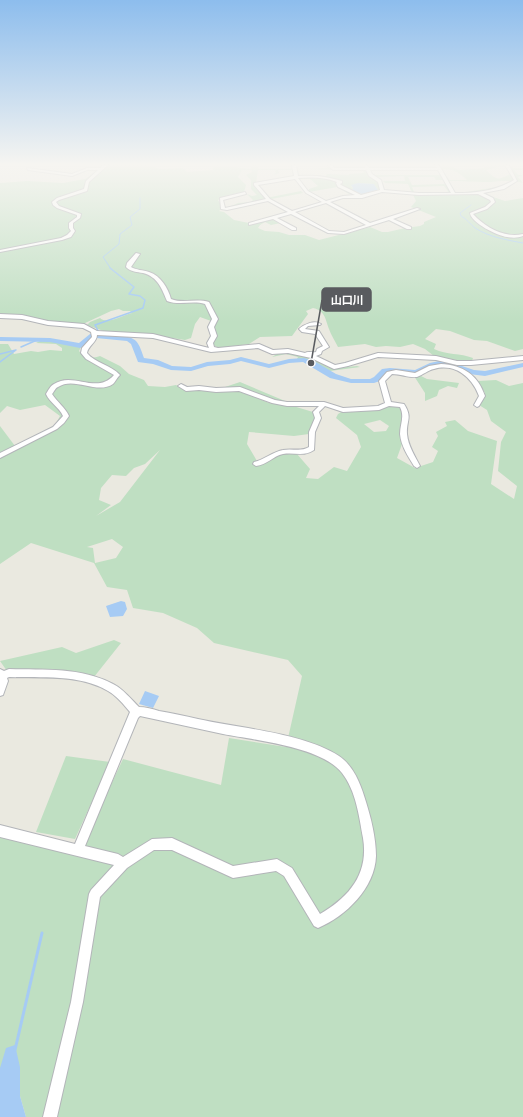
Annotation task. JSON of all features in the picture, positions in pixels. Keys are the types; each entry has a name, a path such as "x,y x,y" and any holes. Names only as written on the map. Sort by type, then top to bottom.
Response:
{"street":[{"path":"0,251 62,239 71,235 73,232 70,228 71,223 79,217"},
{"path":"251,224 274,217"},
{"path":"274,217 294,229"},
{"path":"301,217 328,232 344,233 389,218 409,228"},
{"path":"355,217 370,225"},
{"path":"473,217 487,228 504,235 516,237 523,235"},
{"path":"138,254 128,264 128,267 150,274 168,292 170,300 180,303 200,301 207,303 215,319 211,324 210,329 214,336 210,343 212,348 216,349"},
{"path":"0,316 22,317 48,323 76,325 89,328 98,333 110,335 139,334 153,336 184,342 206,349 259,346 272,352 288,351 313,357 334,367 346,365 363,358 378,356 436,358 455,365 473,377 482,396 477,405"},
{"path":"0,319 25,320 55,327 89,328"},
{"path":"301,354 305,353 313,355 319,353 319,350 326,347 317,332 304,331 302,329 307,325 318,324"},
{"path":"0,456 55,428 62,422 66,416 63,408 51,399 49,394 56,385 72,381 96,385 107,384 114,381 116,376 114,372 88,358 84,353 85,348 98,333"},
{"path":"388,404 382,382 389,373 397,372 416,375 435,366 523,358"},
{"path":"181,386 186,389 199,388 216,390 235,388 280,403 324,404 352,410 379,408 388,404 402,405 407,412 408,417 404,426 403,437 408,451 417,466"},
{"path":"256,464 263,462 279,452 305,452 310,450 312,448 312,432 318,418 316,412 324,404"},
{"path":"0,692 3,681 1,675 9,673 70,675 96,681 116,691 137,712"},
{"path":"50,1117 77,1002 95,894 123,864 152,845 172,844 233,872 277,864 288,872 318,922 335,914 357,892 368,873 371,850 362,805 356,788 344,768 332,758 307,748 282,741 140,711 134,715 78,850"},
{"path":"0,831 118,860 123,864"}],"green space":[{"path":"0,217 230,217 234,220 249,223 251,225 273,218 281,223 271,225 265,222 258,228 265,231 279,232 289,235 305,235 319,240 370,227 382,232 388,232 420,226 424,224 424,222 436,217 523,217 523,349 515,351 487,341 474,340 450,331 436,329 425,339 436,344 434,349 468,356 473,358 472,361 462,361 434,356 425,349 413,344 400,347 376,347 365,344 338,347 324,316 320,311 313,308 306,311 308,314 292,336 260,337 249,344 219,348 213,345 216,336 212,326 219,318 216,317 211,321 200,317 195,324 191,338 185,340 140,333 109,333 87,325 90,322 100,318 103,320 111,320 132,313 130,311 123,311 119,309 111,311 83,324 50,322 0,314"},
{"path":"40,341 49,341 81,347 79,351 83,355 91,358 100,356 120,366 129,374 144,380 148,386 165,387 176,385 187,391 196,389 236,389 269,403 293,406 313,412 316,418 309,434 294,436 249,432 247,444 257,461 281,454 297,454 310,469 306,478 318,479 334,467 347,471 361,447 357,435 336,418 338,414 343,411 381,409 388,406 401,406 405,414 402,426 402,444 397,458 415,468 433,462 438,451 432,447 438,436 436,432 447,426 445,422 455,420 468,431 497,441 491,484 514,499 517,486 498,471 501,442 506,432 491,421 487,410 479,405 485,393 478,381 496,380 509,386 523,383 523,1117 26,1117 20,1096 20,1067 0,1068 0,835 82,846 123,759 221,785 229,738 286,747 302,676 288,660 214,643 197,628 163,613 133,608 127,590 107,587 94,563 31,543 0,564 0,426 15,446 55,425 60,416 45,405 20,410 7,406 0,413 0,344 8,344 14,354 31,351 62,351 62,348 56,344 36,343","holes":["380,420 389,426 386,431 374,432 364,424","160,450 120,502 96,516 111,505 99,500 101,488 112,475 126,476 134,468 145,464","112,539 123,547 116,558 95,563 93,548 87,547"]},
{"path":"288,352 313,359 329,367 360,367 330,371 311,361 297,359 298,357 286,354 272,357 277,354"},
{"path":"414,376 459,383 457,388 448,386 439,390 437,396 425,401 425,393"},
{"path":"240,382 285,401 285,403 264,398 237,387 219,389"},
{"path":"114,640 121,643 94,677 75,672 7,671 0,661 62,647 76,653"},
{"path":"66,756 110,762 75,839 36,832"}],"water":[{"path":"121,601 125,602 127,609 123,616 110,617 106,606"},
{"path":"145,691 159,696 153,708 139,704"},
{"path":"15,1045 20,1067 20,1096 26,1117 0,1117 0,1068 6,1048"}],"waterway":[{"path":"111,269 103,257 119,244 120,234 132,225 130,217"},
{"path":"463,217 480,231 492,236 523,243"},
{"path":"101,336 95,325 143,308 145,300 140,296 129,294 134,287 111,269"},
{"path":"0,339 50,340 80,346 93,336"},
{"path":"98,336 129,339 134,343 141,360 155,362 171,368 191,369 207,364 230,362 241,359 269,366 289,361 304,360 333,376 351,381 371,381 377,379 385,371 390,370 411,373 417,372 439,363 450,364 478,373 498,372 523,365"},
{"path":"21,347 37,340"},
{"path":"0,354 16,350 0,362"},
{"path":"15,1050 42,933"}],"place":[{"name":"山口川","path":"311,363"}]}
